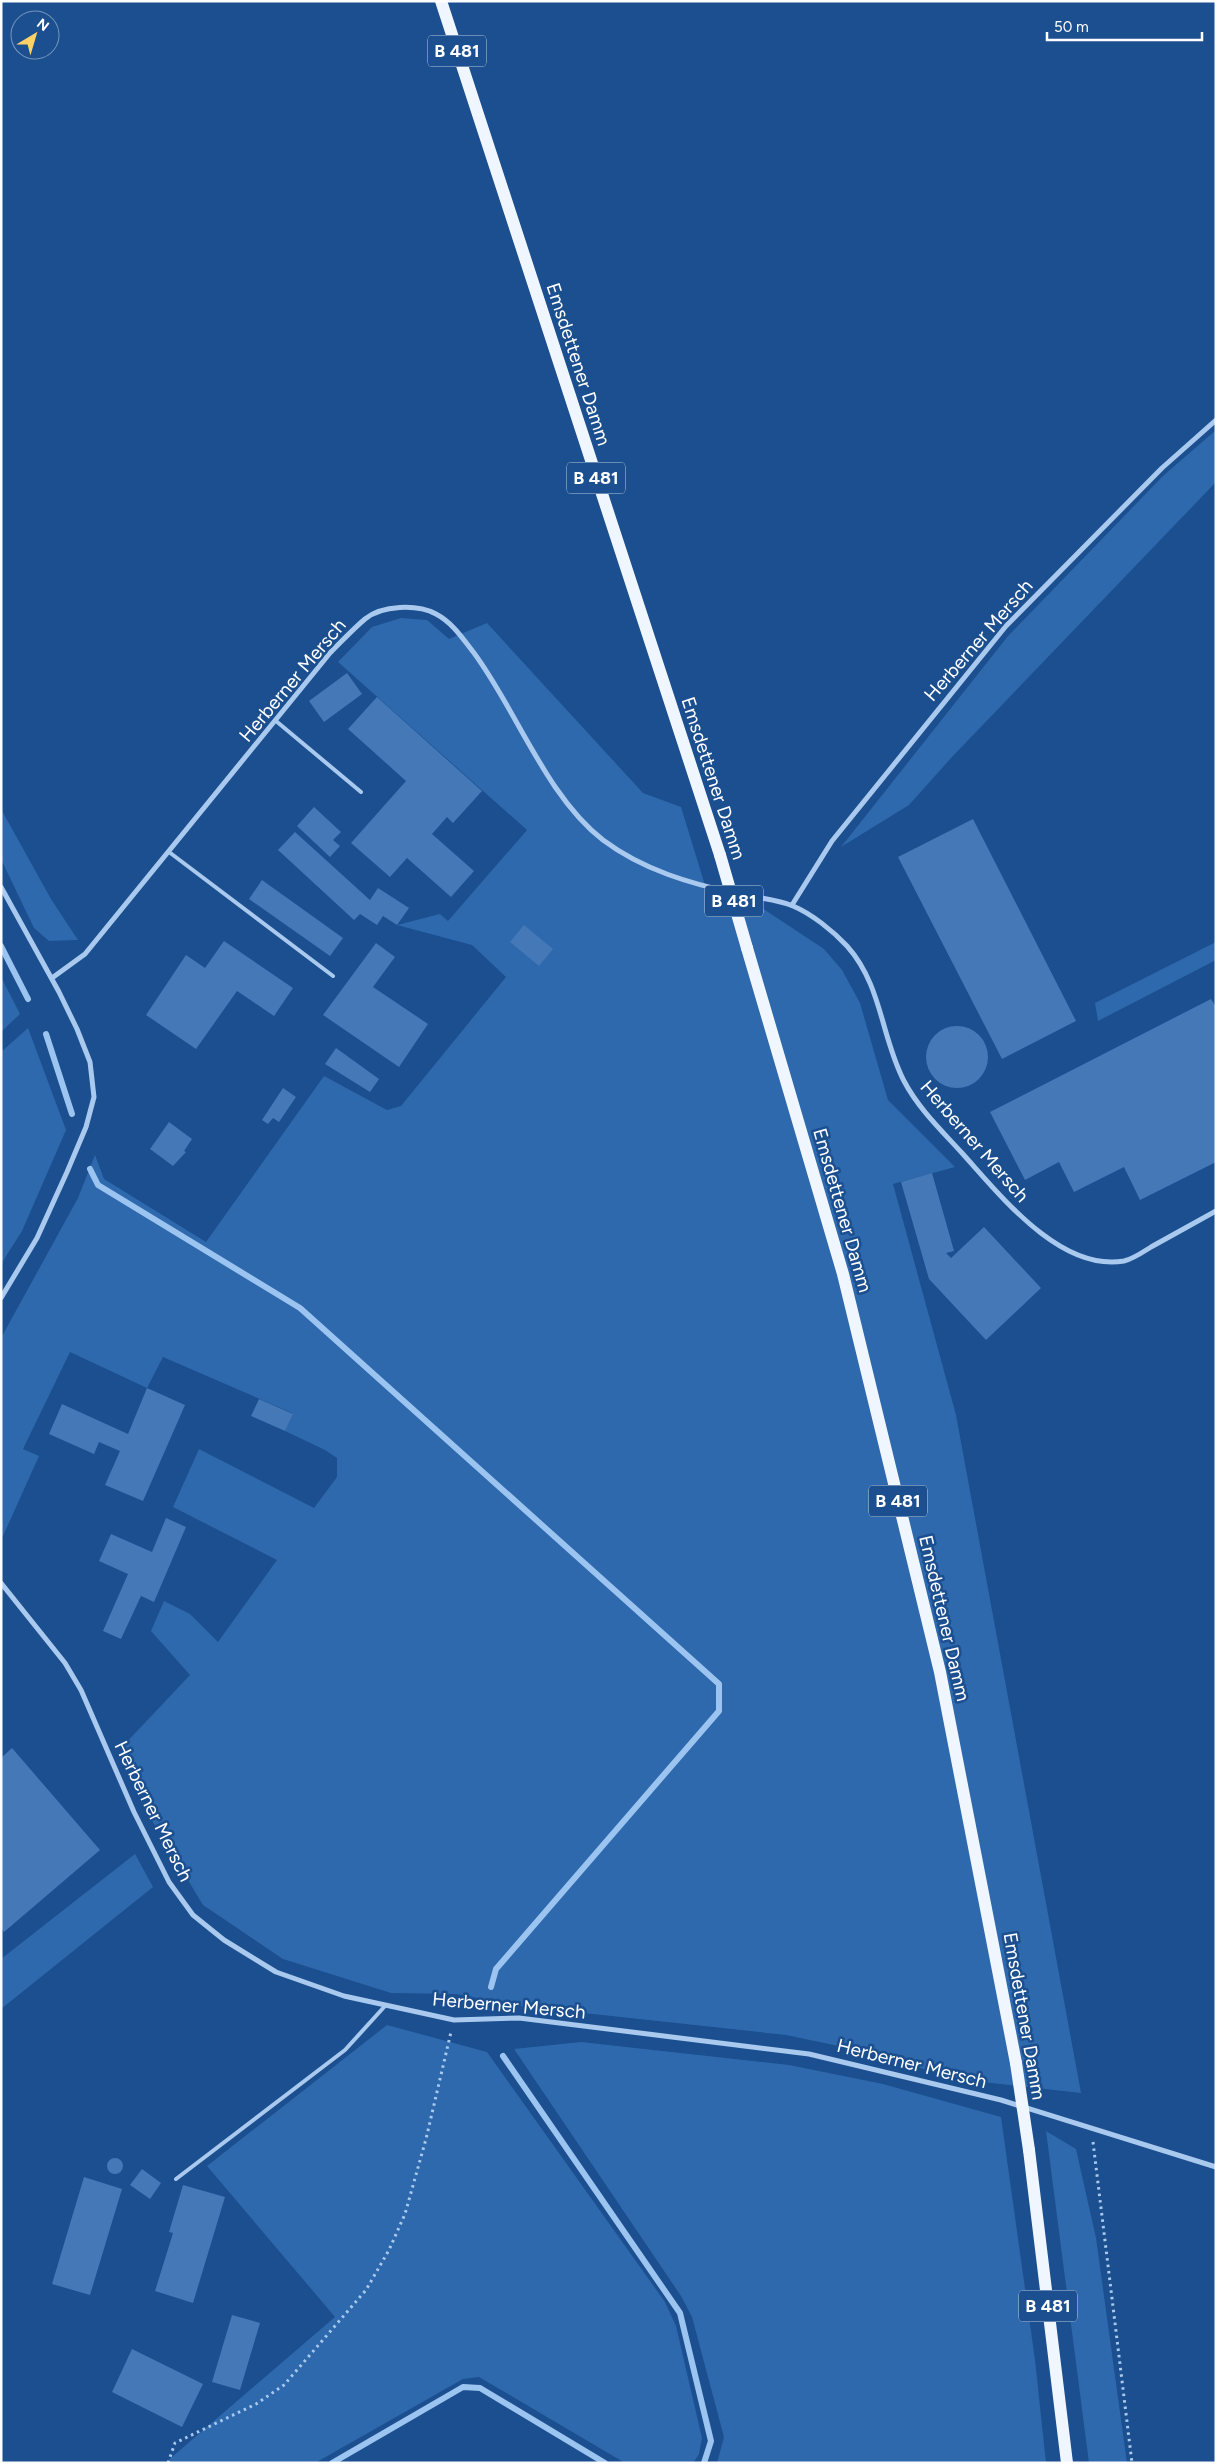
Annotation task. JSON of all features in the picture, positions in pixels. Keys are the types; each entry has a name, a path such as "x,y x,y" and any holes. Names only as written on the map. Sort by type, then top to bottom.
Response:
{"main road":[{"name":"Emsdettener Damm","path":"441,1 720,855 843,1274 940,1672 1016,2063 1029,2150 1067,2463"}],"street":[{"name":"Herberner Mersch","path":"792,905 832,841 1006,626 1162,468 1216,420"},
{"name":"Herberner Mersch","path":"52,978 85,954 330,653 368,616 395,608 412,608 434,612 453,626 494,680 562,798 580,820 604,840 639,862 676,878 706,887 792,905 818,921 847,947 869,978 895,1062 905,1084 927,1115 1016,1212 1047,1238 1095,1262 1127,1261 1216,1211"},
{"path":"1,887 52,978 77,1029 90,1062 94,1097 86,1127 56,1197 37,1238 1,1298"},
{"name":"Herberner Mersch","path":"1,1583 65,1663 77,1684 134,1812 169,1882 194,1915 224,1940 276,1972 344,1996 454,2020 519,2018 809,2054 1001,2100 1216,2167"}],"lane":[{"path":"276,721 361,792"},
{"path":"169,852 333,976"},
{"path":"176,2178 345,2050 385,2006"}],"path":[{"path":"168,2463 175,2443 256,2404 284,2385 366,2290 389,2250 405,2214 426,2139 454,2020"},
{"path":"1091,2129 1132,2463"}],"shaded area":[{"path":"1216,430 1216,482 952,757 909,805 841,847 1008,636 1163,476"},
{"path":"401,618 427,620 449,639 487,623 643,793 681,807 708,895 759,906 824,949 842,970 860,1003 888,1100 955,1167 893,1184 956,1415 1081,2093 957,2079 867,2052 786,2035 519,2006 456,1994 391,1993 283,1959 203,1905 142,1804 122,1747 190,1675 151,1631 164,1601 190,1614 218,1642 277,1560 173,1507 199,1449 314,1508 337,1477 337,1458 325,1450 285,1431 292,1413 163,1357 147,1388 70,1352 23,1449 39,1456 3,1536 1,1535 1,1338 78,1198 95,1155 104,1179 206,1242 324,1076 387,1110 401,1106 506,977 472,945 397,925 440,914 448,921 527,830 338,662 372,627"},
{"path":"1,809 51,899 78,940 49,941 34,928 1,859"},
{"path":"1216,942 1216,960 1098,1021 1095,1003"},
{"path":"1,977 20,1014 1,1032"},
{"path":"28,1028 66,1130 22,1231 1,1264 1,1052"},
{"path":"135,1854 153,1887 1,2009 1,1959"},
{"path":"387,2025 487,2052 665,2302 676,2326 702,2438 699,2454 693,2463 625,2463 479,2377 463,2379 315,2463 165,2463 335,2317 207,2166"},
{"path":"581,2042 789,2065 883,2084 1001,2117 1035,2360 1046,2463 717,2463 724,2437 692,2317 681,2296 514,2049"},
{"path":"1046,2131 1076,2149 1096,2238 1127,2463 1089,2463"}],"building":[{"path":"347,673 362,694 324,722 309,701"},
{"path":"377,697 482,791 453,823 447,817 432,834 474,871 451,897 407,858 390,877 351,843 406,781 348,729"},
{"path":"314,807 341,832 333,840 340,846 330,857 297,826"},
{"path":"973,819 1076,1021 1002,1059 898,857"},
{"path":"295,832 370,900 378,888 409,908 397,925 383,916 377,925 360,914 354,920 278,850"},
{"path":"262,880 343,938 330,956 249,899"},
{"path":"524,925 553,949 539,966 510,942"},
{"path":"224,941 293,988 274,1016 237,991 196,1049 146,1015 186,955 205,968"},
{"path":"376,943 395,957 373,987 428,1024 399,1067 323,1015"},
{"path":"1211,999 1216,1007 1216,1162 1140,1200 1124,1167 1074,1192 1059,1162 1025,1180 990,1112"},
{"path":"957,1026 969,1028 979,1035 986,1045 988,1057 986,1069 979,1079 969,1086 957,1088 945,1086 935,1079 928,1069 926,1057 928,1045 935,1035 945,1028"},
{"path":"336,1048 379,1079 370,1092 325,1064"},
{"path":"283,1088 296,1097 279,1122 273,1118 268,1124 262,1120"},
{"path":"169,1122 192,1139 184,1151 186,1152 173,1166 150,1149"},
{"path":"932,1173 954,1251 946,1253 951,1258 984,1227 1041,1288 986,1340 929,1279 901,1182"},
{"path":"147,1388 185,1405 143,1501 105,1485 120,1451 99,1442 94,1454 49,1434 62,1404 128,1434"},
{"path":"259,1399 293,1414 285,1431 251,1416"},
{"path":"166,1518 186,1527 154,1602 141,1596 121,1639 103,1631 128,1574 99,1561 111,1534 152,1552"},
{"path":"12,1748 100,1850 4,1932 1,1928 1,1758"},
{"path":"115,2158 123,2166 115,2174 107,2166"},
{"path":"142,2169 161,2183 150,2199 130,2185"},
{"path":"84,2177 122,2189 90,2295 52,2284"},
{"path":"183,2185 225,2197 193,2303 155,2291 173,2233 169,2232"},
{"path":"232,2315 260,2323 240,2390 212,2382"},
{"path":"132,2349 203,2384 182,2427 112,2392"}],"waterway":[{"path":"1,946 28,999"},
{"path":"46,1034 72,1114"},
{"path":"90,1169 98,1185 300,1308 719,1684 719,1711 496,1969 491,1987"},
{"path":"503,2056 680,2313 711,2441 704,2463"},
{"path":"332,2463 463,2387 480,2388 605,2463"}]}
